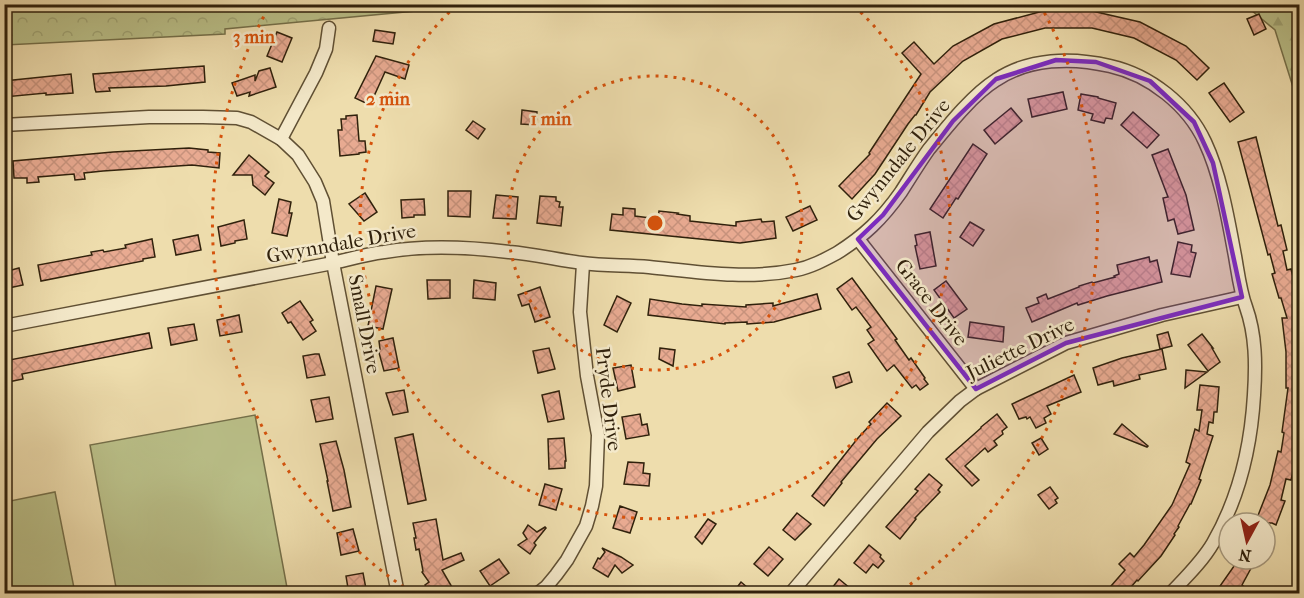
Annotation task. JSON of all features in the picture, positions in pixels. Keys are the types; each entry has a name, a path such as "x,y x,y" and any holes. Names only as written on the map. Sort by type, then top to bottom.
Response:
{"street":[{"path":"281,139 316,73 326,49 328,28"},
{"name":"Gwynndale Drive","path":"4,326 382,252 440,247 508,251 583,264 742,275 768,274 810,266 824,261 858,239 883,215 928,150 977,94 996,79 1014,70 1056,60 1096,63 1131,72 1150,81 1180,107 1194,123 1204,140 1213,163 1254,342 1253,409 1248,452 1239,484 1225,521 1211,547 1170,594"},
{"name":"Small Drive","path":"4,125 149,117 237,118 251,122 281,139 298,155 315,182 323,201 398,594"},
{"name":"Grace Drive","path":"858,239 975,389"},
{"name":"Pryde Drive","path":"537,594 546,587 567,560 586,526 596,486 598,435 587,376 580,312 583,264"},
{"name":"Juliette Drive","path":"790,594 928,432 975,389 1066,343 1162,315 1242,297"}],"highlighted area":[{"path":"1056,60 1096,62 1150,81 1194,122 1213,163 1242,297 1066,343 976,389 858,239 883,215 953,121 996,79"}],"green space":[{"path":"5,4 479,5 225,29 225,34 5,45"},
{"path":"1245,5 1299,5 1299,106 1275,30"},
{"path":"255,415 288,593 117,593 90,445"},
{"path":"55,492 75,593 5,593 5,502"}],"building":[{"path":"1043,11 1092,11 1140,22 1186,46 1209,68 1197,80 1176,60 1134,38 1092,28 1045,28 1002,39 963,61 930,92 875,174 852,199 839,186 870,154 921,74 902,53 914,42 934,64 953,46 994,24"},
{"path":"1259,14 1266,29 1254,35 1247,19"},
{"path":"375,30 395,33 393,44 373,41"},
{"path":"277,32 292,38 282,62 267,56"},
{"path":"376,56 409,65 405,79 385,72 370,105 355,98"},
{"path":"204,66 205,82 109,88 110,91 96,92 95,89 93,74"},
{"path":"270,68 276,87 249,96 250,92 237,96 232,83 255,75 255,81 259,71"},
{"path":"71,74 73,93 4,97 4,81"},
{"path":"1224,83 1244,112 1230,122 1209,93"},
{"path":"1063,92 1067,109 1032,117 1028,99"},
{"path":"1081,94 1116,103 1112,119 1106,118 1104,123 1091,120 1093,114 1078,110"},
{"path":"1011,108 1022,121 995,144 984,130"},
{"path":"522,110 537,112 536,125 521,124"},
{"path":"1133,112 1159,135 1147,148 1121,125"},
{"path":"357,115 359,141 365,141 366,152 340,156 338,130 342,130 341,119"},
{"path":"473,121 485,129 478,139 466,130"},
{"path":"1256,137 1278,226 1281,225 1287,250 1283,251 1287,270 1291,269 1297,292 1293,295 1299,318 1299,435 1291,480 1286,479 1281,500 1285,501 1277,522 1277,511 1260,511 1270,485 1278,451 1281,452 1284,433 1282,432 1288,388 1286,388 1286,352 1282,318 1287,318 1272,274 1275,273 1270,254 1268,255 1238,142"},
{"path":"973,144 987,154 943,218 930,209"},
{"path":"189,148 220,153 219,168 192,165 103,171 84,173 85,179 75,180 74,174 38,177 39,182 27,183 27,178 14,178 13,161"},
{"path":"1168,149 1186,195 1194,230 1178,234 1174,219 1168,221 1163,198 1168,197 1152,155"},
{"path":"249,155 269,172 265,176 274,183 265,195 253,185 252,175 233,175"},
{"path":"448,191 471,191 470,217 448,216"},
{"path":"365,193 377,212 364,221 349,204"},
{"path":"496,195 518,197 516,219 493,218"},
{"path":"540,196 556,197 556,201 560,202 559,207 563,207 561,226 537,223"},
{"path":"279,199 291,202 289,213 292,213 287,236 272,233"},
{"path":"424,199 425,215 402,218 401,200"},
{"path":"810,206 817,220 793,231 786,217"},
{"path":"623,208 635,209 635,216 658,219 659,211 690,216 690,221 736,226 736,222 761,219 762,222 774,221 776,238 740,243 610,230 612,214 623,215"},
{"path":"244,220 247,239 221,246 218,227"},
{"path":"970,222 984,230 973,246 960,237"},
{"path":"930,232 936,266 920,269 915,235"},
{"path":"198,235 201,250 176,255 173,240"},
{"path":"152,239 155,257 41,281 38,265 92,255 91,252 126,248 125,245"},
{"path":"1178,242 1192,245 1191,252 1196,253 1190,277 1171,274"},
{"path":"1149,257 1150,262 1157,260 1162,282 1078,305 1077,303 1032,322 1026,308 1039,303 1037,298 1046,294 1048,299 1079,286 1115,277 1119,274 1117,265"},
{"path":"19,268 23,285 4,289 4,272"},
{"path":"852,278 897,339 895,340 909,360 911,358 925,378 928,384 920,390 916,385 912,388 894,365 887,371 868,344 874,340 867,330 871,327 856,307 852,310 837,289"},
{"path":"427,280 450,280 450,298 428,299"},
{"path":"474,280 496,283 495,300 473,298"},
{"path":"946,281 967,309 954,318 934,290"},
{"path":"376,286 392,289 383,329 368,326"},
{"path":"540,287 550,317 535,322 529,304 522,306 518,295"},
{"path":"817,294 821,309 774,322 725,324 648,315 650,299 702,306 702,304 746,307 746,305 773,303 773,306"},
{"path":"617,296 631,303 617,332 604,325"},
{"path":"300,301 313,320 310,322 316,331 303,340 282,313"},
{"path":"239,315 242,332 220,336 217,320"},
{"path":"970,322 1004,327 1003,342 968,337"},
{"path":"194,324 197,340 171,345 168,328"},
{"path":"1168,332 1172,346 1160,349 1157,335"},
{"path":"149,333 152,348 22,374 23,379 8,382 7,377 4,377 4,361"},
{"path":"1202,334 1220,362 1208,371 1188,345"},
{"path":"393,338 399,368 384,371 378,349 380,349 379,341"},
{"path":"549,348 555,369 538,373 533,351"},
{"path":"660,348 675,350 673,366 659,359"},
{"path":"1162,349 1166,369 1139,375 1140,379 1114,386 1113,381 1098,385 1093,368 1122,358"},
{"path":"319,354 325,375 307,378 303,356"},
{"path":"631,365 635,387 618,391 613,368"},
{"path":"1186,370 1207,372 1185,388"},
{"path":"849,372 852,382 836,388 833,377"},
{"path":"1074,375 1081,392 1047,406 1051,414 1044,418 1046,423 1036,428 1030,417 1019,419 1012,404"},
{"path":"1200,385 1219,387 1217,412 1214,412 1213,423 1209,422 1207,434 1213,436 1199,479 1201,480 1191,504 1161,556 1138,581 1125,594 1104,594 1125,570 1119,564 1130,553 1134,557 1172,505 1190,464 1186,462 1195,429 1199,431 1202,410 1197,410"},
{"path":"404,390 408,412 393,415 386,393"},
{"path":"559,391 564,419 548,422 542,395"},
{"path":"329,397 333,419 316,422 311,400"},
{"path":"887,403 901,416 877,439 824,506 812,496 871,424 869,422"},
{"path":"640,414 642,425 647,424 649,435 626,439 622,417"},
{"path":"997,414 1007,427 1002,431 1003,434 994,441 997,445 988,452 985,448 965,466 979,480 972,486 946,459"},
{"path":"1122,424 1148,446 1114,434"},
{"path":"413,434 426,500 408,504 395,438"},
{"path":"564,438 565,468 549,469 548,439"},
{"path":"1041,438 1048,449 1039,455 1032,443"},
{"path":"336,441 351,507 333,511 320,444"},
{"path":"628,462 644,463 643,473 650,474 649,486 624,484"},
{"path":"929,474 942,485 938,490 940,492 915,518 900,539 886,527 918,491 915,489"},
{"path":"545,484 562,489 556,510 539,505"},
{"path":"1050,487 1058,498 1055,500 1057,503 1049,509 1038,495"},
{"path":"620,506 637,512 630,533 613,528"},
{"path":"797,513 811,524 795,540 783,530"},
{"path":"436,519 443,560 461,553 464,560 442,570 456,594 430,594 425,585 429,582 422,572 419,549 416,550 413,523"},
{"path":"708,519 716,524 702,544 695,537"},
{"path":"528,525 537,532 546,528 534,543 536,545 530,554 518,545 527,539 523,533"},
{"path":"353,529 359,551 341,555 337,533"},
{"path":"869,545 881,555 884,561 878,568 873,564 866,573 854,563"},
{"path":"769,547 783,559 768,576 754,564"},
{"path":"602,548 633,565 622,573 615,565 608,577 593,568 598,558 600,559 605,552"},
{"path":"499,559 509,573 490,586 480,571"},
{"path":"1231,571 1250,571 1242,585 1253,594 1220,594 1223,588 1220,586"},
{"path":"363,573 367,594 349,594 346,576"},
{"path":"839,579 857,594 838,594 832,588"},
{"path":"741,582 755,594 732,594"}]}
